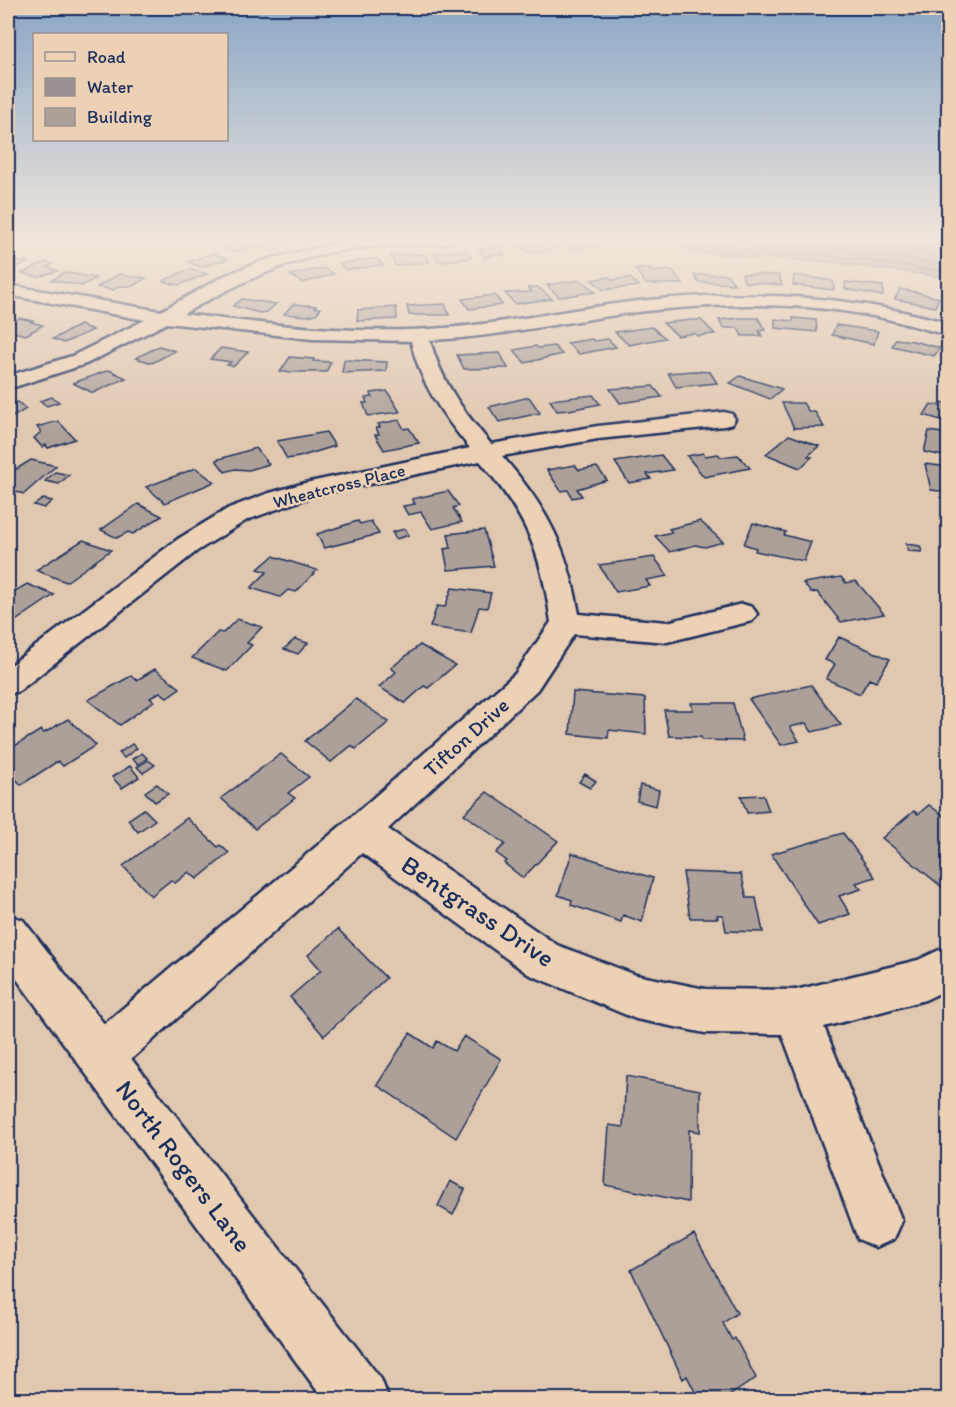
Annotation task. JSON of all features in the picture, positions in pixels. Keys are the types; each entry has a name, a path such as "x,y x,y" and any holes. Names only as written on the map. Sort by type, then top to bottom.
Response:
{"street":[{"path":"79,305 281,332 418,335 472,331 668,305"},
{"path":"8,383 79,360 187,305"},
{"path":"823,305 891,314 948,329"},
{"path":"418,335 421,353 431,379 451,410 486,451 537,518 560,582 566,623 667,632 742,614"},
{"name":"Wheatcross Place","path":"8,683 50,654 195,540 238,514 278,499 486,451 608,429 724,419"},
{"name":"Tifton Drive","path":"101,1056 361,831 526,682 566,623"},
{"name":"Bentgrass Drive","path":"361,831 543,960 636,997 705,1011 796,1012 925,979 948,966"},
{"name":"North Rogers Lane","path":"8,934 360,1400"},
{"path":"796,1012 876,1221"}],"building":[{"path":"275,305 267,312 259,313 233,306"},
{"path":"292,305 321,308 316,314 308,316 284,314"},
{"path":"445,305 449,315 409,315 407,306"},
{"path":"466,305 502,305 469,309"},
{"path":"396,307 397,319 357,321 358,310"},
{"path":"19,318 43,325 26,335 8,331 8,325"},
{"path":"758,318 765,330 759,331 762,336 742,336 738,328 723,328 719,320"},
{"path":"793,318 816,320 817,332 775,328 775,319 793,321"},
{"path":"701,320 715,334 697,336 694,333 678,336 663,323"},
{"path":"80,325 93,330 64,343 53,339"},
{"path":"836,325 878,331 874,344 832,335"},
{"path":"652,327 665,338 629,345 615,332"},
{"path":"592,339 594,341 608,339 616,347 579,354 567,343"},
{"path":"896,339 940,348 934,356 892,346"},
{"path":"159,346 175,351 152,363 136,358"},
{"path":"536,346 538,348 554,346 562,354 525,363 514,350"},
{"path":"221,348 248,352 234,366 227,365 231,362 210,359"},
{"path":"500,353 508,368 464,369 457,355"},
{"path":"290,357 331,362 326,372 280,372"},
{"path":"344,360 387,362 386,371 342,373"},
{"path":"109,370 126,378 93,393 73,383"},
{"path":"710,372 717,383 676,387 668,373"},
{"path":"740,376 782,389 770,399 730,383"},
{"path":"653,386 662,397 620,403 610,389"},
{"path":"387,391 400,412 368,416 363,403 367,403 365,398 372,397 371,393"},
{"path":"593,395 600,404 569,410 557,411 550,400"},
{"path":"52,397 59,402 47,406 40,401"},
{"path":"529,397 540,413 499,422 489,407"},
{"path":"18,402 26,409 8,420 8,403"},
{"path":"942,402 948,404 948,422 924,415 931,404 939,406"},
{"path":"782,403 803,403 809,412 815,412 824,427 794,428"},
{"path":"399,420 404,429 409,428 419,443 384,450 375,435 379,434 376,428 380,427 378,424"},
{"path":"58,421 75,439 48,448 46,445 42,447 34,438 41,432 37,427"},
{"path":"929,431 948,434 948,457 924,452"},
{"path":"326,432 335,446 299,457 287,459 277,441"},
{"path":"789,435 819,446 808,456 812,457 800,468 766,454"},
{"path":"256,448 269,464 249,470 235,469 225,472 216,460"},
{"path":"703,453 705,456 718,454 721,457 738,455 750,468 704,477 687,456"},
{"path":"661,455 673,470 647,474 651,479 629,483 615,462"},
{"path":"31,460 56,466 24,494 8,490 8,474"},
{"path":"925,464 948,467 948,492 931,490"},
{"path":"575,465 579,470 597,467 607,480 577,489 582,496 572,498 568,490 561,491 547,470"},
{"path":"196,468 214,482 165,503 146,487"},
{"path":"55,472 69,475 59,484 45,481"},
{"path":"448,491 459,506 453,508 462,522 432,529 421,512 408,515 403,506 415,504 412,499"},
{"path":"43,499 52,501 44,508 34,505"},
{"path":"138,504 162,516 133,534 128,532 117,538 101,530"},
{"path":"358,521 360,524 371,521 379,534 324,548 317,534"},
{"path":"700,521 723,542 705,547 695,545 670,552 655,536 672,532 669,529"},
{"path":"753,523 811,542 804,561 755,551 756,548 744,544"},
{"path":"405,529 409,535 396,539 392,532"},
{"path":"484,530 494,566 448,570 444,549 451,548 448,534"},
{"path":"83,540 111,550 66,582 36,570"},
{"path":"906,544 920,546 922,552 908,551"},
{"path":"273,556 317,570 296,592 288,590 280,597 251,588 267,572 258,569"},
{"path":"654,557 668,576 646,580 650,586 616,592 599,565"},
{"path":"841,577 846,583 856,581 884,614 841,622 817,592 811,593 803,583"},
{"path":"27,584 54,595 8,626 8,595"},
{"path":"452,588 491,593 487,608 479,607 471,633 430,627 437,606 445,607"},
{"path":"237,619 262,627 247,643 252,645 227,671 192,658 218,632 223,633"},
{"path":"839,637 890,659 876,682 869,679 860,694 826,679 835,664 825,660"},
{"path":"295,639 308,643 298,654 284,649"},
{"path":"420,645 455,665 428,688 424,686 405,703 379,687 396,672 391,668"},
{"path":"155,669 180,688 167,697 160,692 150,698 154,701 120,725 88,700 131,676 137,680"},
{"path":"811,685 841,725 812,732 806,723 790,727 799,741 781,745 749,699"},
{"path":"573,692 645,698 646,734 609,730 608,738 570,734"},
{"path":"356,699 389,722 356,749 351,746 331,762 305,741"},
{"path":"691,703 733,703 743,741 669,736 664,710 693,710"},
{"path":"68,719 96,745 63,766 58,761 21,785 8,770 8,750 41,730 44,733"},
{"path":"132,744 137,748 124,758 119,753"},
{"path":"142,753 147,758 138,764 132,759"},
{"path":"281,754 309,777 288,793 295,798 255,829 221,798"},
{"path":"148,760 155,765 143,773 137,767"},
{"path":"130,766 139,777 122,788 112,777"},
{"path":"585,774 596,781 590,788 579,782"},
{"path":"157,784 168,794 155,802 145,792"},
{"path":"640,785 659,790 656,806 637,801"},
{"path":"487,792 558,841 523,878 504,863 507,861 496,853 505,844 464,814"},
{"path":"763,795 769,811 747,813 741,796"},
{"path":"929,805 948,819 948,881 942,887 882,838 914,811 918,814"},
{"path":"144,809 155,820 138,832 128,820"},
{"path":"187,818 218,847 220,845 229,853 197,879 189,872 175,883 171,880 151,896 123,866"},
{"path":"843,833 875,877 856,883 861,889 839,896 850,914 818,925 771,854"},
{"path":"572,853 653,878 642,922 623,915 621,922 571,905 572,900 558,895"},
{"path":"683,872 741,874 747,898 756,898 763,932 726,931 723,915 717,915 718,918 690,918"},
{"path":"338,929 386,978 324,1036 290,997 321,970 308,955"},
{"path":"410,1033 433,1048 437,1041 454,1051 464,1036 501,1059 456,1138 377,1085"},
{"path":"626,1076 700,1090 700,1132 689,1130 688,1202 605,1185 609,1125 623,1127"},
{"path":"450,1181 465,1189 453,1215 438,1206"},
{"path":"694,1234 737,1313 723,1323 732,1340 735,1338 756,1378 723,1400 699,1400 687,1376 683,1379 631,1270"}]}
